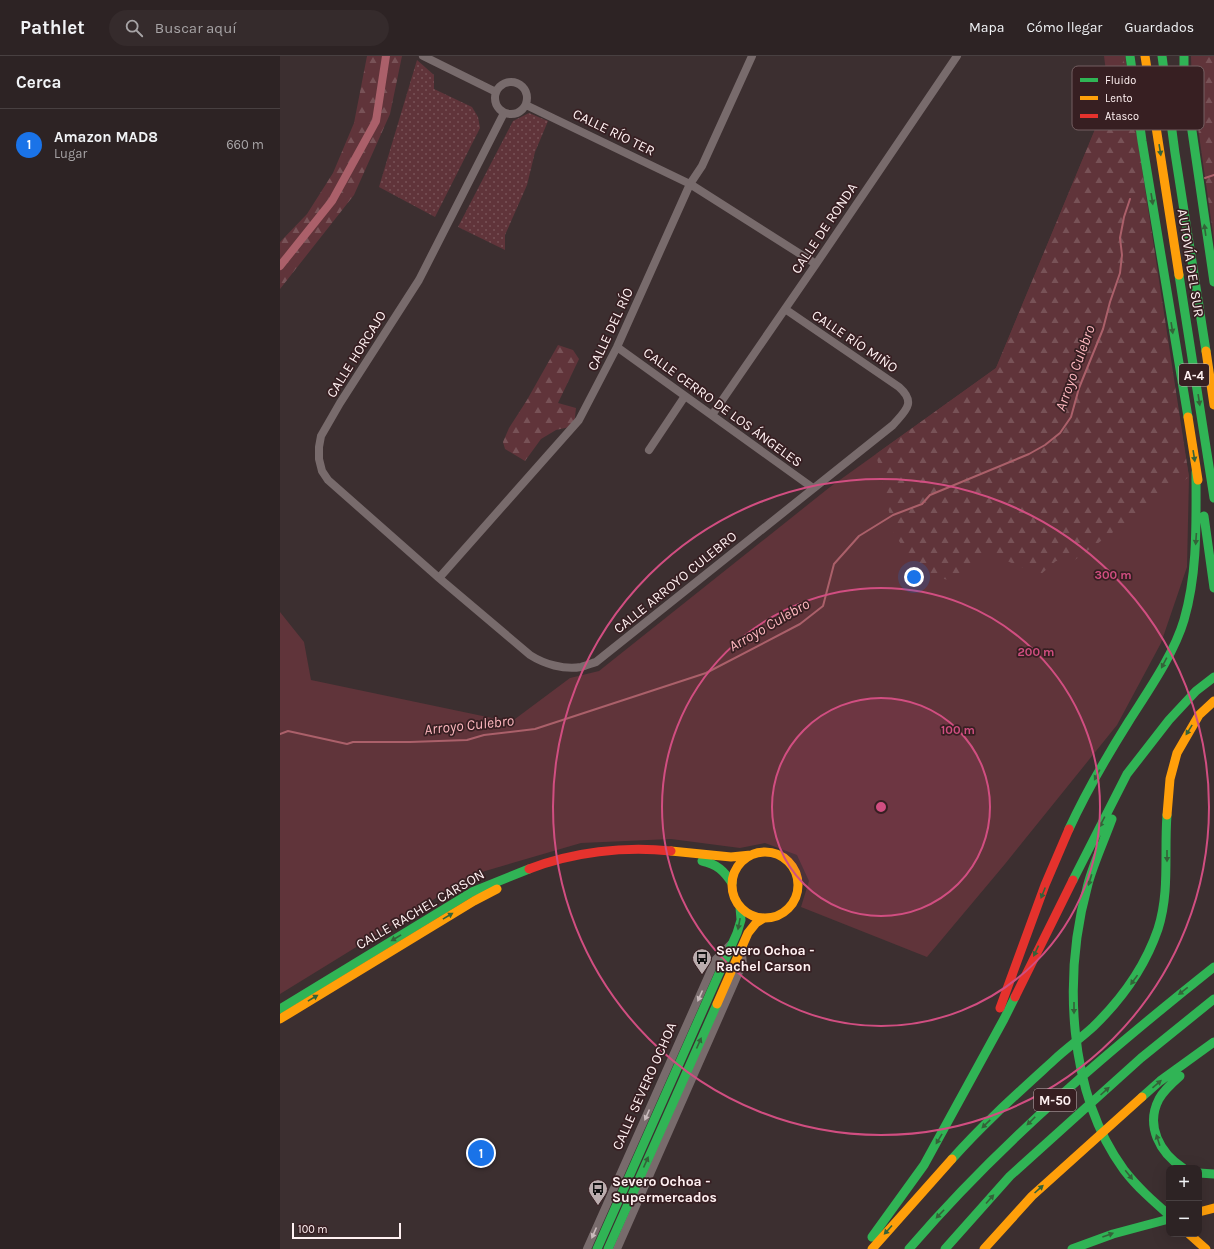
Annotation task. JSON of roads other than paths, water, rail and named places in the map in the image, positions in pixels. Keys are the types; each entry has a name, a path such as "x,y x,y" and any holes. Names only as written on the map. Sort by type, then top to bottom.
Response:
{"main road":[{"path":"1130,56 1132,66"},
{"path":"1138,56 1139,66"},
{"name":"AUTOVÍA DEL SUR","path":"1145,56 1147,66"},
{"name":"AUTOVÍA DEL SUR","path":"1162,56 1163,66"},
{"path":"1141,130 1214,588"},
{"path":"1144,130 1146,161"},
{"name":"AUTOVÍA DEL SUR","path":"1157,130 1214,498"},
{"name":"AUTOVÍA DEL SUR","path":"1172,130 1214,405"},
{"path":"1192,130 1214,282"},
{"path":"1175,152 1186,178 1214,350"},
{"path":"971,1080 1038,904 1076,815 1100,769 1153,683 1173,646 1184,621 1192,581 1197,536 1196,472"},
{"path":"864,1249 924,1165 944,1130 1004,1019 1050,923 1127,774 1169,720 1196,692 1214,677"},
{"path":"872,1249 967,1142 1055,1059 1093,1027 1120,999 1139,972 1158,929 1164,902 1167,876 1167,818 1170,787 1177,753 1199,716 1214,701"},
{"path":"1166,1213 1140,1189 1123,1168 1107,1143 1095,1116 1085,1089 1078,1059 1074,1030 1074,980 1076,949 1081,918 1090,878 1097,856 1113,817 1133,778 1169,720"},
{"name":"CALLE RACHEL CARSON","path":"280,1009 472,892 545,863 576,855 623,850 664,850 731,857 751,855"},
{"path":"608,1249 748,933 756,923 764,918 780,914 792,903 798,887 798,879 794,868 787,860 776,853 766,851 745,858 735,871 732,883 734,897 740,907 751,915 764,918"},
{"name":"CALLE RACHEL CARSON","path":"280,1019 474,901 505,885 552,869 581,862 629,857 668,856 713,862 724,871 732,883"},
{"name":"CALLE SEVERO OCHOA","path":"597,1249 734,940 741,920 740,907"},
{"name":"M-50","path":"909,1249 945,1209 1038,1115 1175,998 1214,967"},
{"name":"M-50","path":"945,1249 1010,1176 1140,1058 1214,999"},
{"path":"984,1249 1032,1196 1160,1081 1214,1042"},
{"path":"1178,1165 1171,1161 1161,1150 1156,1138 1154,1125 1156,1108 1167,1088 1214,1046"},
{"path":"1202,1173 1214,1174"},
{"path":"1202,1211 1214,1208"},
{"path":"1072,1249 1113,1234 1166,1220"},
{"path":"1192,1237 1206,1249"}],"street":[{"path":"423,56 496,92"},
{"name":"CALLE DEL RÍO","path":"439,578 579,420 617,347 690,184 702,166 752,56"},
{"name":"CALLE DE RONDA","path":"712,415 957,56"},
{"path":"507,83 517,84 525,90 527,100 526,105 519,112 514,114 504,113 495,102 496,92 502,85 507,83"},
{"name":"CALLE RÍO TER","path":"526,105 690,184 816,264"},
{"name":"CALLE HORCAJO","path":"439,578 328,480 322,471 318,447 321,436 340,403 419,280 504,113"},
{"name":"CALLE RÍO MIÑO","path":"785,309 899,387 908,398"},
{"name":"CALLE CERRO DE LOS ÁNGELES","path":"617,347 813,488"},
{"path":"649,450 685,396"},
{"name":"CALLE ARROYO CULEBRO","path":"439,578 534,658 549,664 566,667 581,667 596,662 893,425 909,404 908,398"},
{"name":"CALLE SEVERO OCHOA","path":"587,1249 716,959 734,940"},
{"path":"617,1249 743,963 741,948"}],"waterway":[{"path":"280,266 332,201 376,121 386,56"},
{"name":"Arroyo Culebro","path":"1205,178 1214,175"},
{"name":"Arroyo Culebro","path":"280,734 288,731 347,744 353,742 467,740 484,735 535,729 706,673 800,624 823,606 834,564 859,536 893,515 922,504 930,495 1029,454 1045,445 1060,433 1071,417 1079,388 1103,329 1120,273 1122,255 1120,238 1124,217 1130,199"}],"place":[{"name":"Severo Ochoa - Rachel Carson","path":"702,975"},
{"name":"Amazon MAD8","path":"481,1153"},
{"name":"Severo Ochoa - Supermercados","path":"598,1206"}]}
